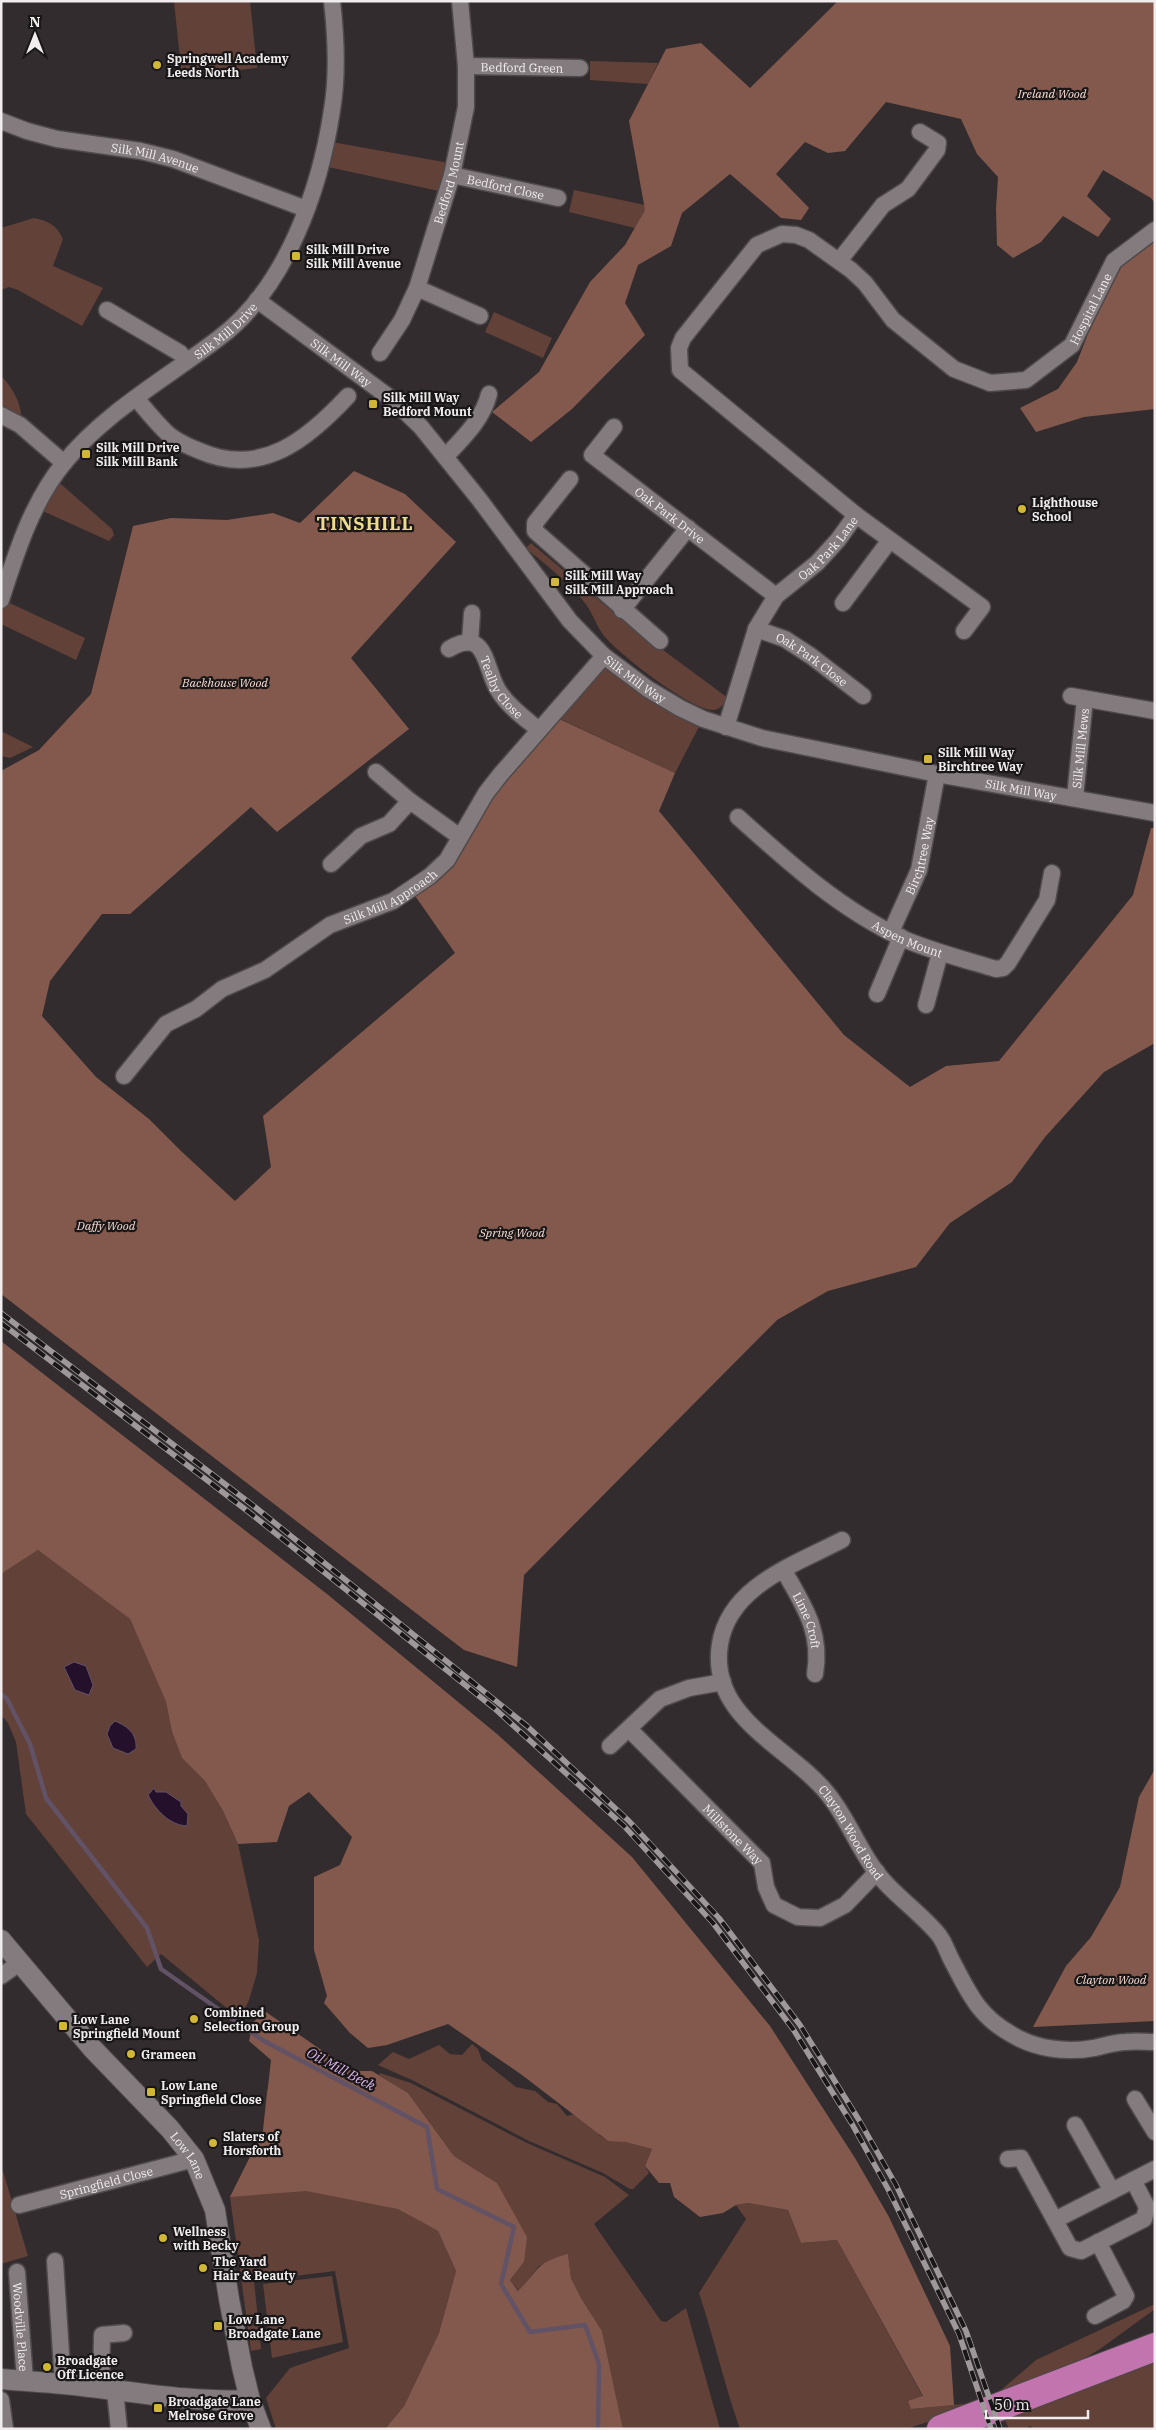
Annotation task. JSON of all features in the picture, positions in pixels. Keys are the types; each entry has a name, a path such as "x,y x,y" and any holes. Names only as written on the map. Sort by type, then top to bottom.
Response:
{"highway":[{"path":"1094,2371 1155,2330"},
{"path":"941,2429 1155,2347"}],"street":[{"name":"Silk Mill Drive","path":"1,600 7,559 64,463 90,436 136,398 221,337 257,300 289,252 306,209 326,141 332,109 336,32 332,1"},
{"name":"Bedford Mount","path":"380,352 402,320 417,288 452,175 466,108 466,66 460,1"},
{"name":"Bedford Green","path":"466,66 580,68"},
{"name":"Silk Mill Avenue","path":"1,121 56,139 141,151 172,159 306,209"},
{"path":"839,261 883,205 908,189 937,150 938,142 920,132"},
{"name":"Bedford Close","path":"452,175 558,198"},
{"name":"Hospital Lane","path":"839,261 865,283 893,320 954,368 990,383 1026,380 1072,345 1114,262 1155,230"},
{"name":"Oak Park Lane","path":"726,727 756,629 776,596 817,563 838,540 856,515 680,370 679,348 682,338 757,245 768,239 782,234 796,235 809,240 839,261"},
{"path":"417,288 480,316"},
{"name":"Silk Mill Way","path":"257,300 393,400 446,456 570,621 604,656 648,690 672,704 703,719 762,738 937,774 1075,797 1155,813"},
{"path":"107,310 180,352 188,361"},
{"path":"446,456 472,428 487,405 489,394"},
{"path":"136,398 164,431 184,445 210,456 236,460 258,459 278,454 327,418 348,396"},
{"path":"1,415 20,425 64,463"},
{"name":"Oak Park Drive","path":"614,427 592,455 776,596"},
{"path":"570,480 535,522 535,531 622,610 660,641"},
{"path":"856,515 982,606 964,631"},
{"path":"622,610 688,528"},
{"path":"843,603 890,540"},
{"path":"449,649 462,642 470,642 472,613"},
{"name":"Oak Park Close","path":"756,629 785,639 811,656 862,696"},
{"name":"Tealby Close","path":"470,642 483,652 488,670 499,693 539,730"},
{"name":"Silk Mill Approach","path":"124,1076 166,1024 196,1009 222,990 265,970 330,926 393,901 411,890 447,860 486,793 604,656"},
{"name":"Silk Mill Mews","path":"1075,797 1078,697 1155,711"},
{"path":"376,772 410,801 460,837"},
{"name":"Birchtree Way","path":"878,994 919,870 937,774"},
{"path":"330,864 361,836 389,824 410,801"},
{"name":"Aspen Mount","path":"738,817 796,869 853,910 896,935 940,953 996,969 1003,968 1047,900 1052,873"},
{"path":"926,1004 940,953"},
{"name":"Clayton Wood Road","path":"842,1540 756,1587 740,1600 726,1624 720,1645 719,1668 726,1693 738,1712 826,1791 845,1817 877,1872 939,1935 972,2001 991,2022 1012,2036 1045,2048 1068,2050 1125,2042 1155,2042"},
{"name":"Lime Croft","path":"784,1571 805,1608 815,1632 818,1655 815,1674"},
{"path":"610,1746 660,1699 689,1688 723,1682"},
{"name":"Millstone Way","path":"628,1729 762,1863 766,1887 774,1905 798,1917 820,1918 845,1905 877,1872"},
{"name":"Low Lane","path":"1,1940 92,2048 170,2129 194,2159 215,2210 228,2299 250,2400 261,2429"},
{"path":"1,1976 21,1962"},
{"path":"1135,2099 1155,2132"},
{"path":"1075,2125 1112,2191"},
{"path":"1008,2159 1021,2158 1070,2248 1082,2251 1144,2219 1147,2207 1133,2180"},
{"name":"Springfield Close","path":"18,2205 194,2159"},
{"path":"1055,2220 1155,2169"},
{"path":"1094,2316 1123,2301 1126,2296 1098,2242"},
{"path":"55,2261 63,2384"},
{"name":"Woodville Place","path":"18,2272 25,2381"},
{"path":"119,2429 108,2390 102,2335 124,2333"},
{"path":"1,2379 63,2384 155,2396 229,2401 250,2400"},
{"path":"1,2400 4,2429"}],"shaded area":[{"path":"250,1 257,68 182,77 174,2"},
{"path":"590,61 658,63 648,84 590,80"},
{"path":"326,141 455,164 448,193 319,165"},
{"path":"574,190 645,205 645,210 635,228 569,212"},
{"path":"34,218 51,224 58,230 63,239 53,266 103,288 82,326 18,290 9,287 1,290 1,228"},
{"path":"494,312 552,338 543,358 485,332"},
{"path":"1,376 10,386 17,399 21,412 20,425 1,415"},
{"path":"54,478 112,529 114,535 109,541 36,508"},
{"path":"531,543 621,619 728,698 724,704 714,710 704,708 672,691 637,666 609,642 578,595 526,548"},
{"path":"1,599 85,638 76,660 1,624"},
{"path":"604,656 703,719 675,773 554,716"},
{"path":"1,731 33,747 10,758 1,756"},
{"path":"38,1550 130,1619 166,1702 172,1732 182,1758 205,1781 223,1811 238,1844 259,1940 257,1973 249,2000 240,2019 161,1954 147,1967 26,1814 16,1742 8,1723 1,1715 1,1574"},
{"path":"74,1662 86,1666 93,1685 89,1695 75,1690 64,1667"},
{"path":"115,1721 128,1729 135,1739 136,1749 128,1754 113,1748 107,1734 110,1726"},
{"path":"154,1788 156,1792 166,1792 181,1802 181,1806 188,1814 187,1826 169,1820 159,1812 148,1795"},
{"path":"472,2044 478,2049 482,2060 516,2087 535,2091 548,2102 557,2104 567,2116 585,2111 597,2119 599,2135 608,2141 626,2141 652,2149 645,2166 649,2173 633,2189 630,2189 603,2173 529,2141 414,2081 378,2065 393,2052 409,2059 439,2045 450,2054 462,2055"},
{"path":"380,2073 411,2083 527,2143 605,2177 629,2195 594,2224 661,2321 666,2322 686,2308 720,2429 623,2429 602,2331 571,2278 568,2255 539,2266 519,2291 510,2280 524,2262 497,2183 454,2156 408,2093 379,2075"},
{"path":"267,2089 409,2215 438,2231 456,2271 439,2333 404,2406 385,2429 276,2429 266,2398 290,2368 349,2348 335,2271 254,2281 261,2349 251,2351 230,2197 263,2131"},
{"path":"1,2171 3,2171 28,2256 1,2264"},
{"path":"748,2203 788,2210 801,2243 837,2240 923,2397 911,2409 974,2403 976,2406 906,2429 740,2429 699,2293 746,2219 736,2205"},
{"path":"332,2276 343,2342 272,2358 263,2284"},
{"path":"1155,2304 1155,2309 1100,2349 1045,2382 994,2396 1036,2360"},
{"path":"1155,2358 1155,2429 1035,2429 1030,2426 1024,2429 1009,2429 1005,2420"}],"green space":[{"name":"Ireland Wood","path":"838,1 1155,1 1155,203 1151,198 1103,170 1087,196 1111,219 1098,237 1063,216 1041,242 1013,258 997,245 996,209 998,177 977,154 961,119 886,102 845,151 828,153 805,142 776,174 809,208 801,220 781,218 730,174 682,213 671,246 638,265 625,303 645,335 572,409 531,442 492,412 539,372 590,282 625,245 645,210 629,121 666,49 701,43 750,88"},
{"path":"1155,240 1155,409 1084,417 1036,432 1020,408 1058,389 1077,362 1093,321 1121,263"},
{"name":"Spring Wood","path":"354,471 405,494 456,542 351,658 409,729 277,832 251,807 130,914 102,914 50,981 42,1016 96,1077 149,1119 235,1201 271,1167 263,1116 455,953 411,890 430,876 553,716 675,773 659,811 844,1035 910,1087 946,1066 999,1061 1133,895 1151,828 1155,828 1155,1043 1104,1072 1045,1137 1012,1182 950,1223 916,1267 828,1291 777,1320 524,1575 517,1667 464,1650 1,1294 1,771 39,750 91,694 133,526 171,518 227,520 273,513 300,523"},
{"path":"1,1341 327,1594 497,1734 632,1857 770,2026 855,2158 889,2217 950,2346 954,2405 911,2409 908,2401 923,2396 837,2240 801,2243 788,2210 748,2203 736,2205 723,2213 700,2217 674,2197 670,2183 659,2183 645,2166 652,2149 626,2142 608,2141 522,2075 448,2024 387,2045 368,2048 350,2033 324,2003 327,1996 314,1950 314,1877 340,1865 352,1837 309,1792 289,1806 277,1842 238,1844 223,1811 205,1781 182,1758 172,1732 166,1702 130,1619 38,1550 1,1574"},
{"name":"Clayton Wood","path":"1155,1769 1155,2021 1033,2027 1066,1966 1091,1937 1120,1887 1139,1797"},
{"path":"266,2012 352,2071 372,2071 408,2093 454,2156 497,2183 527,2237 524,2262 510,2280 518,2291 543,2264 568,2254 571,2278 602,2331 623,2429 385,2429 404,2406 439,2333 456,2271 438,2231 398,2209 306,2191 230,2197 263,2131 271,2060 249,2041 253,2022"}],"waterway":[{"name":"Oil Mill Beck","path":"1,1694 7,1699 30,1744 46,1798 147,1928 161,1969 264,2041 427,2127 437,2189 514,2227 501,2284 530,2332 585,2325 599,2364 598,2429"}],"railway":[{"path":"1,1313 255,1507 527,1726 629,1821 719,1918 800,2025 859,2120 896,2185 966,2331 1000,2429"},
{"path":"1,1323 250,1513 494,1708 624,1826 713,1923 793,2029 852,2124 888,2189 959,2334 991,2429"}],"place":[{"name":"Springwell Academy Leeds North","path":"157,65"},
{"name":"Silk Mill Drive Silk Mill Avenue","path":"296,256"},
{"name":"Silk Mill Way Bedford Mount","path":"373,404"},
{"name":"Silk Mill Drive Silk Mill Bank","path":"86,454"},
{"name":"Lighthouse School","path":"1022,509"},
{"name":"Silk Mill Way Silk Mill Approach","path":"555,582"},
{"name":"Silk Mill Way Birchtree Way","path":"928,759"},
{"name":"Combined Selection Group","path":"194,2019"},
{"name":"Low Lane Springfield Mount","path":"63,2026"},
{"name":"Grameen","path":"131,2054"},
{"name":"Low Lane Springfield Close","path":"151,2092"},
{"name":"Slaters of Horsforth","path":"213,2143"},
{"name":"Wellness with Becky","path":"163,2238"},
{"name":"The Yard Hair & Beauty","path":"203,2268"},
{"name":"Low Lane Broadgate Lane","path":"218,2326"},
{"name":"Broadgate Off Licence","path":"47,2367"},
{"name":"Broadgate Lane Melrose Grove","path":"158,2408"}],"district":[{"name":"TINSHILL","path":"365,523"}],"park label":[{"name":"Backhouse Wood","path":"225,682"},
{"name":"Daffy Wood","path":"106,1225"}]}
